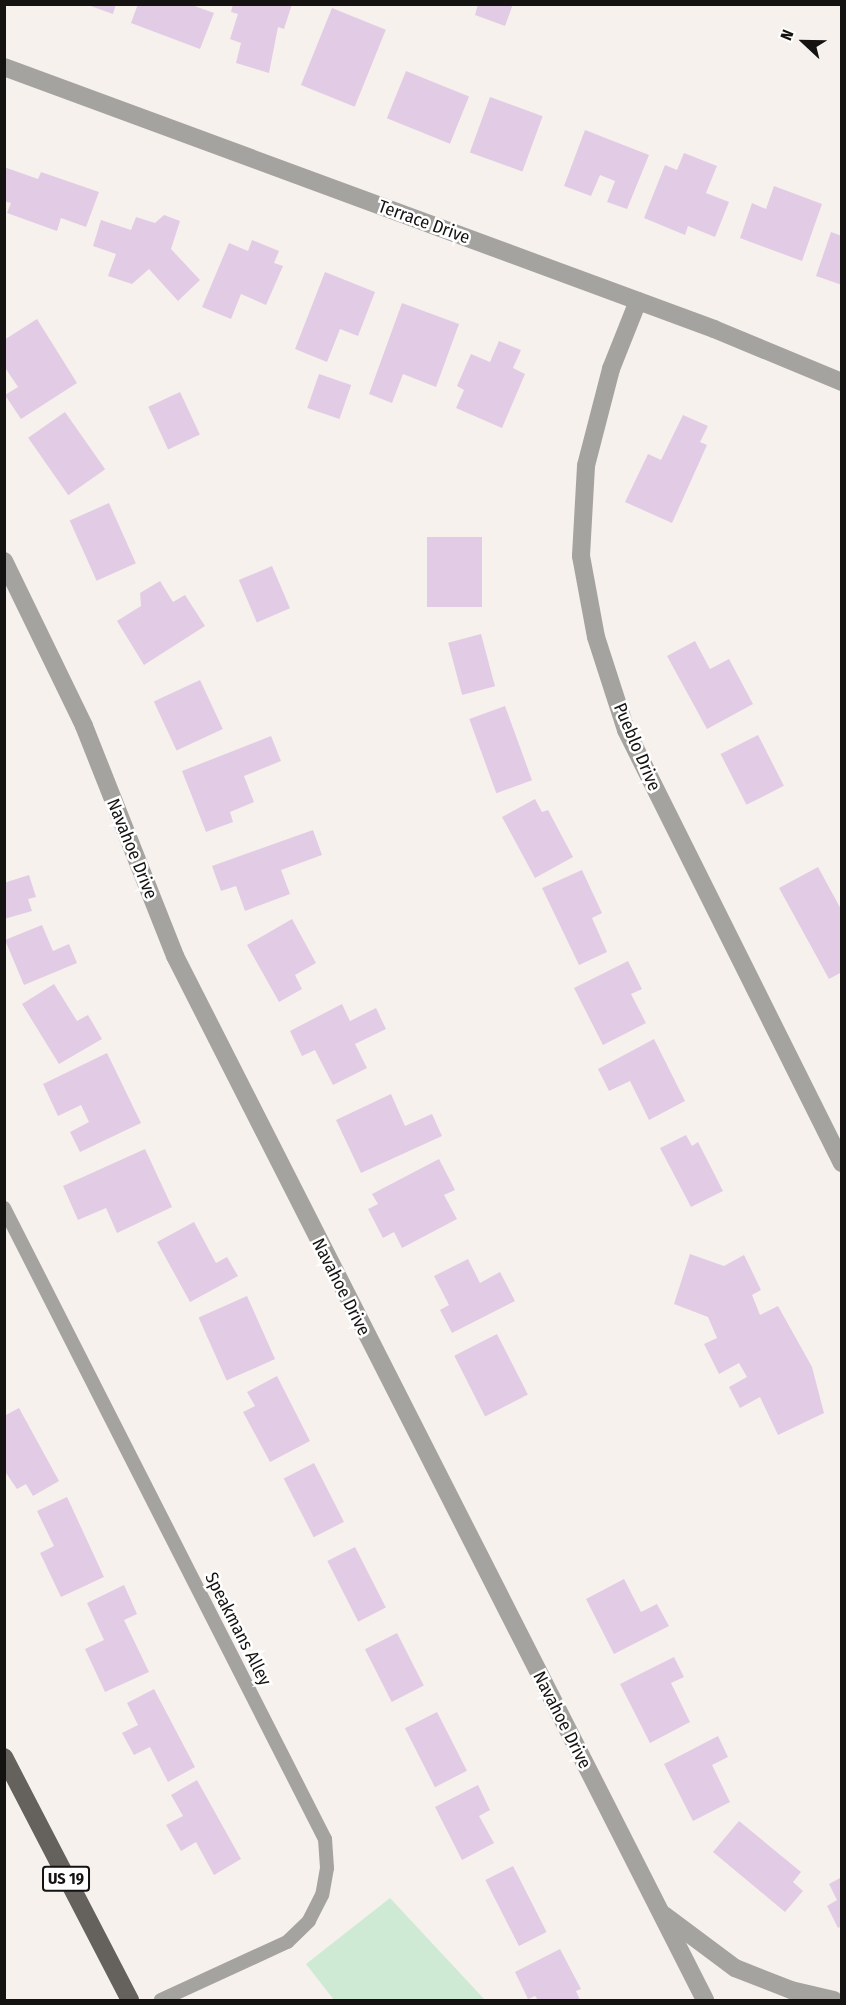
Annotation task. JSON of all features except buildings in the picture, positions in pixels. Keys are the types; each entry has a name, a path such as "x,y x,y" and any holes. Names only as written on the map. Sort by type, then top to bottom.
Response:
{"main road":[{"name":"US 19","path":"4,1757 130,2001"}],"street":[{"name":"Terrace Drive","path":"4,67 638,301 842,382"},
{"name":"Pueblo Drive","path":"638,301 611,369 585,466 581,556 596,637 631,740 842,1163"},
{"name":"Navahoe Drive","path":"4,561 84,726 175,956 705,2001"},
{"path":"661,1912 735,1968 791,1990 834,2001"}],"lane":[{"name":"Speakmans Alley","path":"4,1208 325,1839 327,1869 322,1895 309,1921 287,1942 161,2001"}],"green space":[{"path":"390,1898 485,2000 334,2000 306,1964"}]}
